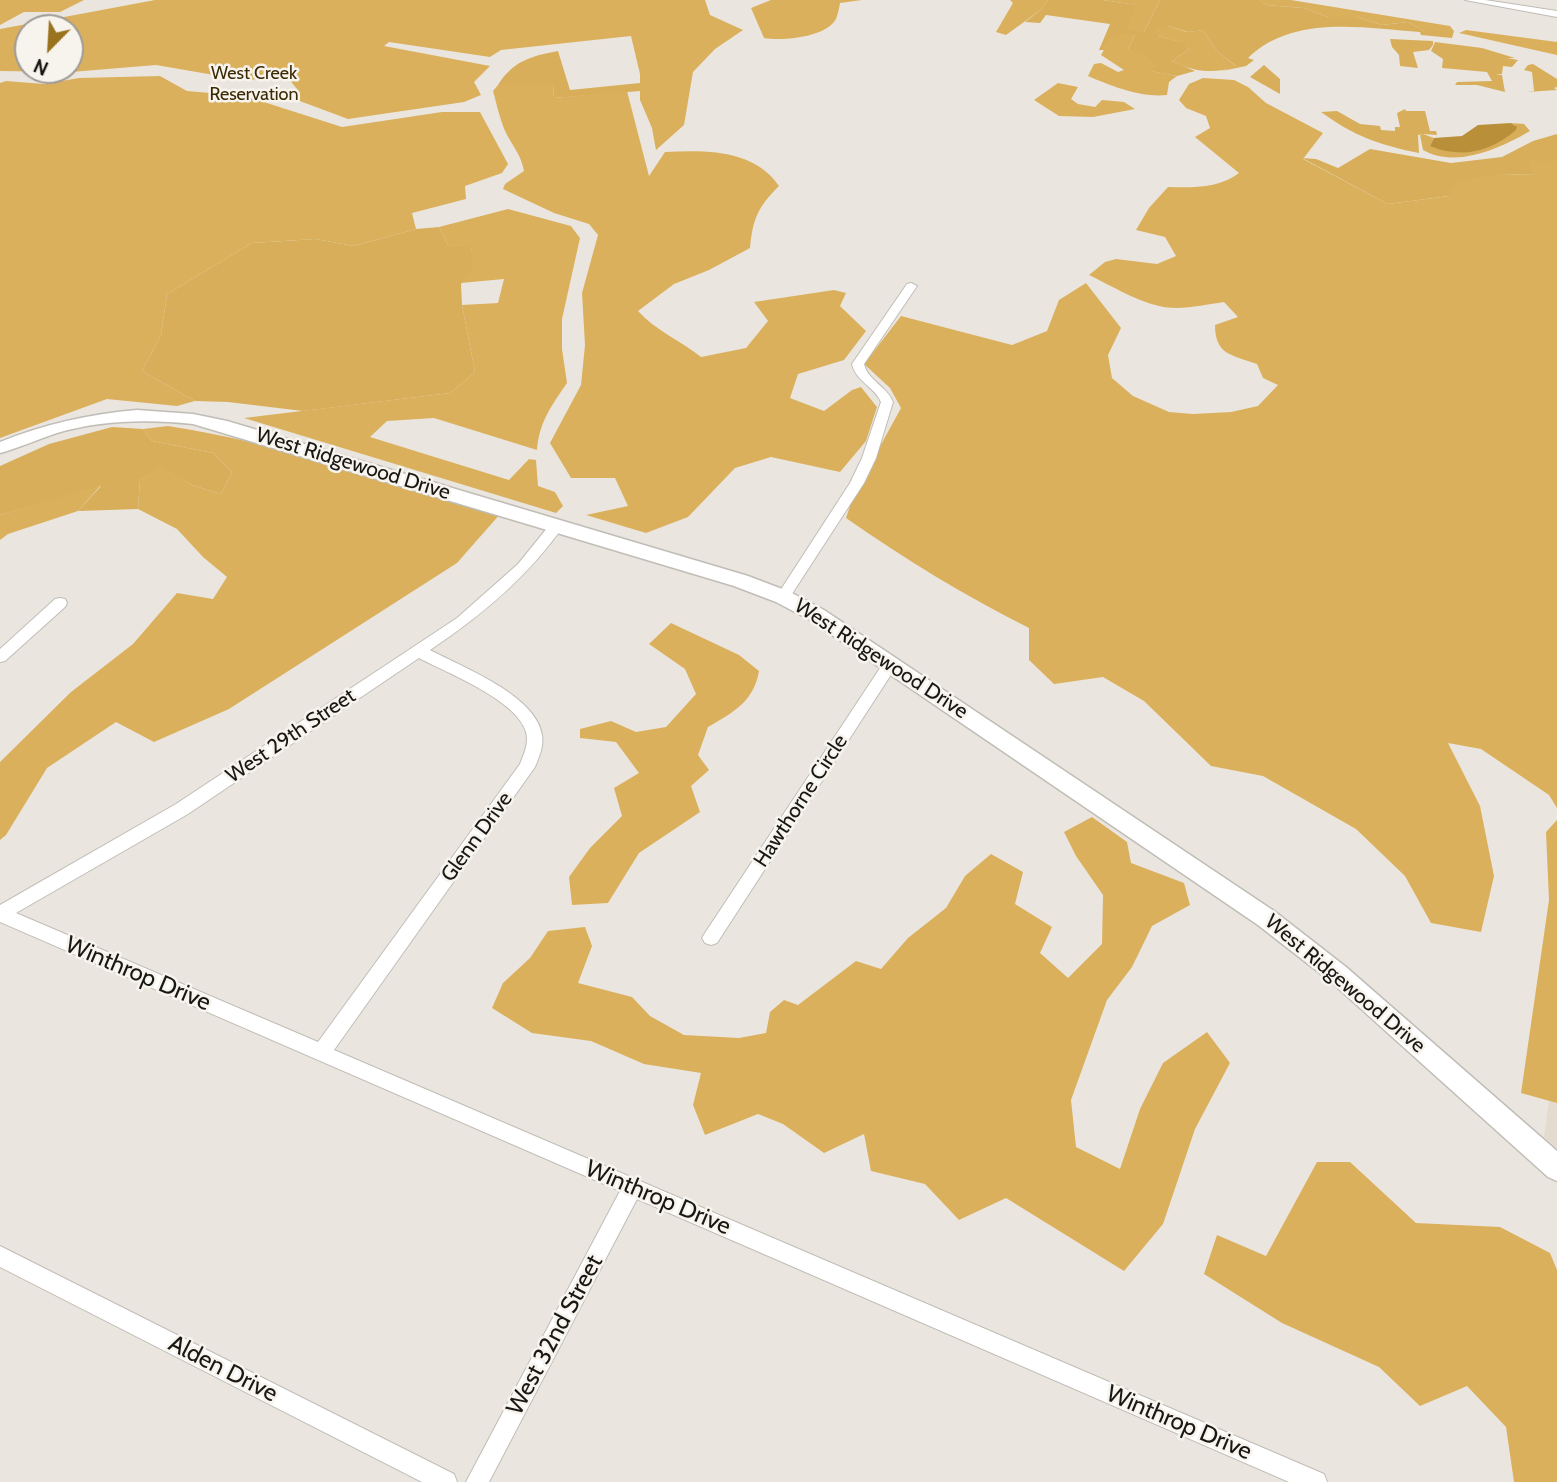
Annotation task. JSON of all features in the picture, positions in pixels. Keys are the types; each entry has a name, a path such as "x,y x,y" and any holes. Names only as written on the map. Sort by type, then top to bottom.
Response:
{"street":[{"path":"1469,0 1557,14"},
{"path":"783,597 857,483 869,458 887,402 886,396 859,373 858,364 911,286"},
{"name":"West Ridgewood Drive","path":"0,448 49,429 92,419 146,414 184,416 557,525 741,581 783,597 817,615 891,663 1216,882 1307,948 1557,1168"},
{"name":"West 29th Street","path":"0,914 182,809 462,622 497,592 557,525"},
{"path":"0,657 60,603"},
{"name":"Glenn Drive","path":"321,1053 527,767 534,749 533,730 522,712 498,694 419,651"},
{"name":"Hawthorne Circle","path":"711,938 891,663"},
{"name":"Winthrop Drive","path":"0,914 1316,1482"},
{"name":"West 32nd Street","path":"477,1482 634,1187"},
{"name":"Alden Drive","path":"0,1256 446,1482"}],"shaded area":[{"path":"0,0 84,0 60,12 14,14 14,17 0,25"},
{"path":"155,0 705,0 710,15 743,30 715,49 693,72 684,125 656,150 652,128 640,100 640,74 631,36 501,50 490,57 389,42 384,46 490,66 474,82 481,95 464,102 348,119 297,100 297,89 288,78 243,80 156,65 84,71 84,14 80,14"},
{"path":"771,0 862,0 840,3 836,19 823,30 803,37 781,39 764,38 751,8"},
{"path":"1010,0 1048,0 1042,9 1006,35 996,32 1013,3"},
{"path":"1048,0 1103,0 1137,5 1144,32 1160,0 1260,0 1266,5 1303,8 1328,17 1356,17 1382,25 1408,22 1424,31 1454,31 1452,38 1375,28 1307,29 1266,44 1248,58 1254,60 1246,66 1222,71 1236,66 1218,52 1203,30 1188,32 1168,26 1158,36 1184,43 1189,49 1172,61 1195,71 1177,76 1151,71 1157,65 1128,49 1135,35 1113,36 1104,50 1099,50 1110,24 1046,15 1040,23 1025,22 1042,9"},
{"path":"1103,0 1160,0 1144,32 1127,30 1136,5"},
{"path":"1260,0 1291,0 1450,26 1454,31 1424,31 1408,22 1382,25 1356,17 1328,17 1303,8 1266,5"},
{"path":"14,26 14,71 0,71 0,29"},
{"path":"1168,26 1187,32 1203,30 1218,52 1237,67 1203,71 1172,61 1189,49 1183,43 1158,36 1155,29"},
{"path":"1466,30 1557,42 1557,55 1459,33"},
{"path":"1123,33 1135,35 1128,49 1141,53 1158,65 1152,71 1177,76 1169,82 1167,95 1137,93 1088,76 1094,64 1101,63 1118,72 1124,70 1101,55 1112,36"},
{"path":"1390,39 1433,41 1433,45 1429,50 1413,52 1418,68 1400,66 1399,55 1392,47"},
{"path":"1435,42 1482,48 1518,60 1512,67 1503,66 1502,74 1496,74 1502,75 1505,92 1477,85 1455,85 1457,82 1492,81 1487,72 1442,68 1443,59 1431,51"},
{"path":"558,51 570,90 640,83 640,91 554,98 553,85 498,85 516,65 539,55"},
{"path":"1533,64 1557,79 1557,87 1554,88 1557,90 1526,92 1534,91 1532,72 1524,70"},
{"path":"1264,65 1280,79 1280,94 1250,77"},
{"path":"160,76 187,91 245,96 342,127 442,112 480,112 508,164 502,173 465,186 466,199 412,213 416,229 354,246 315,239 252,243 167,294 161,335 142,371 195,401 177,406 107,399 0,438 0,83 84,84 84,78"},
{"path":"1203,78 1234,80 1248,87 1266,103 1323,133 1303,159 1388,204 1449,196 1458,180 1503,174 1535,175 1528,161 1557,161 1557,808 1549,795 1481,749 1448,743 1480,806 1494,876 1481,932 1431,923 1405,876 1356,829 1263,776 1211,766 1144,701 1103,677 1054,684 1029,660 1029,628 936,576 846,518 854,494 901,408 890,388 864,364 901,316 1012,345 1047,331 1059,300 1086,283 1121,328 1108,355 1112,378 1133,396 1169,412 1231,412 1258,406 1278,385 1263,378 1257,364 1233,356 1218,342 1215,325 1238,317 1224,302 1183,308 1159,306 1089,275 1105,262 1116,259 1157,264 1176,256 1165,237 1136,230 1149,208 1168,187 1215,184 1239,173 1195,137 1210,128 1206,116 1186,108 1179,100 1189,84"},
{"path":"1058,83 1078,87 1071,99 1078,104 1095,107 1102,100 1124,102 1135,109 1093,117 1059,116 1034,100"},
{"path":"498,85 553,85 554,98 627,91 649,176 665,152 681,151 728,154 743,158 769,174 779,186 758,214 750,248 709,270 674,284 638,311 652,324 701,357 746,348 768,321 754,302 834,290 846,293 840,306 866,331 844,360 798,374 790,398 824,411 852,390 861,387 877,407 866,441 840,472 771,457 735,468 688,517 646,533 586,515 628,506 615,478 571,478 550,443 581,385 585,345 582,293 598,235 589,224 554,213 503,189 505,184 524,171 501,119 493,91"},
{"path":"1405,109 1425,111 1430,131 1436,131 1437,135 1418,135 1419,153 1367,138 1321,112 1337,111 1360,124 1395,131 1395,127 1400,127 1397,113"},
{"path":"1511,123 1524,124 1530,131 1506,144 1464,157 1436,155 1423,150 1420,135 1434,138 1430,146 1515,125"},
{"path":"1511,123 1517,127 1516,130 1486,148 1453,152 1430,146 1434,138 1462,136 1478,125"},
{"path":"1557,134 1557,161 1529,161 1535,175 1503,174 1449,196 1388,204 1302,158 1316,159 1338,168 1370,149 1451,163 1502,157 1533,141"},
{"path":"508,209 571,226 580,238 562,319 562,349 567,383 543,422 537,450 434,418 387,421 370,437 509,480 529,459 536,460 538,486 555,492 563,506 556,513 244,418 450,393 475,372 462,305 498,303 504,279 461,283 473,268 471,247 448,245 439,227"},
{"path":"439,227 448,245 471,246 474,268 461,284 462,305 475,372 450,393 303,411 195,401 142,371 161,335 167,294 252,243 315,239 354,246 416,229"},
{"path":"168,426 294,453 501,513 457,563 229,709 154,742 116,722 47,768 6,835 0,840 0,762 71,692 133,644 177,593 213,599 227,577 203,557 177,529 138,509 140,480 160,466 192,485 221,494 232,472 213,453 152,441 143,429"},
{"path":"112,427 143,429 152,441 213,453 232,472 221,494 192,485 160,467 140,480 138,509 78,511 101,486 0,515 0,466 49,444"},
{"path":"102,484 78,511 8,534 0,540 0,515"},
{"path":"671,623 739,655 759,671 753,690 741,705 708,727 698,755 709,770 691,786 700,812 639,853 608,903 572,905 569,877 590,848 622,816 614,788 639,773 616,742 580,738 580,729 611,721 636,732 666,727 696,694 685,669 649,644"},
{"path":"1092,817 1127,842 1131,863 1184,883 1190,905 1152,926 1132,967 1107,1000 1071,1100 1076,1147 1120,1169 1140,1109 1163,1063 1207,1032 1230,1063 1195,1129 1163,1224 1124,1271 1006,1198 959,1220 925,1184 871,1171 864,1134 824,1153 783,1124 758,1114 705,1135 693,1105 701,1073 644,1064 591,1041 532,1033 492,1008 503,983 530,958 548,931 585,927 592,946 578,983 632,997 650,1016 684,1035 739,1038 766,1033 770,1012 784,1000 798,1005 856,961 881,969 908,938 946,908 965,876 991,854 1023,872 1015,904 1052,927 1040,953 1068,978 1102,944 1103,895 1076,856 1064,832"},
{"path":"1557,820 1557,1103 1521,1093 1549,900 1546,832"},
{"path":"1549,1101 1557,1103 1557,1148 1544,1137"},
{"path":"1317,1162 1350,1162 1416,1223 1500,1227 1550,1253 1557,1270 1557,1482 1514,1482 1506,1427 1467,1386 1420,1406 1379,1367 1282,1323 1204,1274 1217,1235 1266,1256"}],"park label":[{"name":"West Creek Reservation","path":"254,84"}]}
